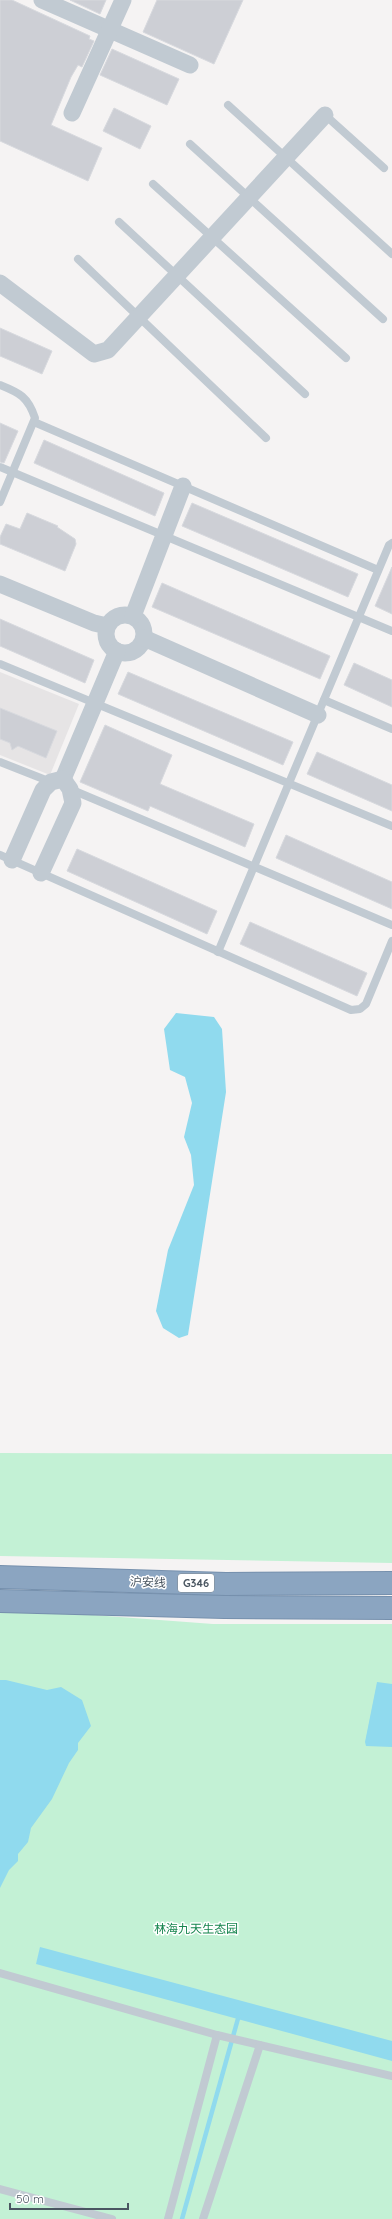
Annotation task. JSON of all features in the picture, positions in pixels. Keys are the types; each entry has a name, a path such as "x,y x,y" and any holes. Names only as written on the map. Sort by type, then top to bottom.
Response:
{"highway":[{"name":"沪安线","path":"0,1577 226,1584 392,1583"},
{"name":"沪安线","path":"0,1601 224,1608 392,1608"}],"street":[{"path":"42,0 190,65"},
{"path":"72,114 123,0"},
{"path":"0,283 94,354 108,350 325,115"},
{"path":"133,616 183,486"},
{"path":"0,584 94,623 107,626"},
{"path":"121,615 133,616 142,625 144,638 141,645 130,652 117,651 112,648 106,638 107,626 111,621 121,615"},
{"path":"144,638 321,708"},
{"path":"6,857 43,790 62,783 117,651"},
{"path":"41,873 73,803 62,783"}],"lane":[{"path":"228,105 392,254"},
{"path":"325,115 384,168"},
{"path":"190,144 382,319"},
{"path":"153,184 346,358"},
{"path":"119,222 305,394"},
{"path":"78,259 266,438"},
{"path":"0,385 14,391 29,401 35,418 0,502"},
{"path":"34,422 378,570"},
{"path":"0,467 392,631"},
{"path":"218,952 378,570 389,545 392,543"},
{"path":"0,664 392,826"},
{"path":"321,708 392,729"},
{"path":"0,762 62,783 254,867 392,925"},
{"path":"6,857 351,1010 360,1009 366,1004 392,941"},
{"path":"0,1973 217,2035 392,2076"},
{"path":"168,2219 217,2035"},
{"path":"203,2219 260,2045"},
{"path":"0,2189 112,2219"}],"shaded area":[{"path":"0,672 79,704 50,775 0,755"}],"green space":[{"path":"0,1453 392,1454 392,1563 0,1556"},
{"name":"林海九天生态园","path":"0,1608 213,1624 392,1624 392,2219 0,2219"}],"water":[{"path":"176,1013 214,1017 222,1029 226,1092 188,1335 179,1338 163,1328 156,1311 168,1250 194,1185 191,1155 184,1137 192,1103 185,1077 170,1070 164,1029"},
{"path":"0,1680 6,1680 47,1690 61,1687 82,1700 91,1726 78,1743 78,1750 69,1763 52,1799 31,1828 28,1842 18,1854 18,1861 9,1870 0,1888"},
{"path":"377,1682 392,1684 392,1747 366,1746 365,1742"},
{"path":"40,1947 392,2041 392,2061 36,1964"}],"building":[{"path":"0,0 12,0 90,36 89,39 94,41 82,67 78,65 71,77 51,125 102,148 88,181 0,141"},
{"path":"70,0 106,0 100,14"},
{"path":"157,0 243,0 214,64 143,32"},
{"path":"112,49 179,79 167,105 100,75"},
{"path":"114,108 151,126 140,149 103,131"},
{"path":"0,328 52,351 42,374 0,356"},
{"path":"0,423 18,431 4,463 0,462"},
{"path":"44,440 164,493 155,516 34,463"},
{"path":"192,503 358,574 348,597 182,526"},
{"path":"27,513 58,526 57,527 75,539 76,544 65,571 0,544 0,537 6,524 20,529"},
{"path":"392,567 392,614 375,606"},
{"path":"162,583 330,656 320,679 152,607"},
{"path":"0,619 94,660 85,683 0,646"},
{"path":"354,663 392,680 392,707 344,685"},
{"path":"128,672 293,742 283,765 118,694"},
{"path":"0,708 57,731 46,758 18,746 12,750 10,743 0,739"},
{"path":"105,725 172,755 160,784 254,824 245,847 150,806 148,811 80,782"},
{"path":"317,752 392,785 392,811 307,774"},
{"path":"286,835 392,882 392,909 276,858"},
{"path":"77,849 217,911 207,934 67,871"},
{"path":"250,922 367,973 357,996 240,944"}],"waterway":[{"path":"182,2219 239,2015"}]}
